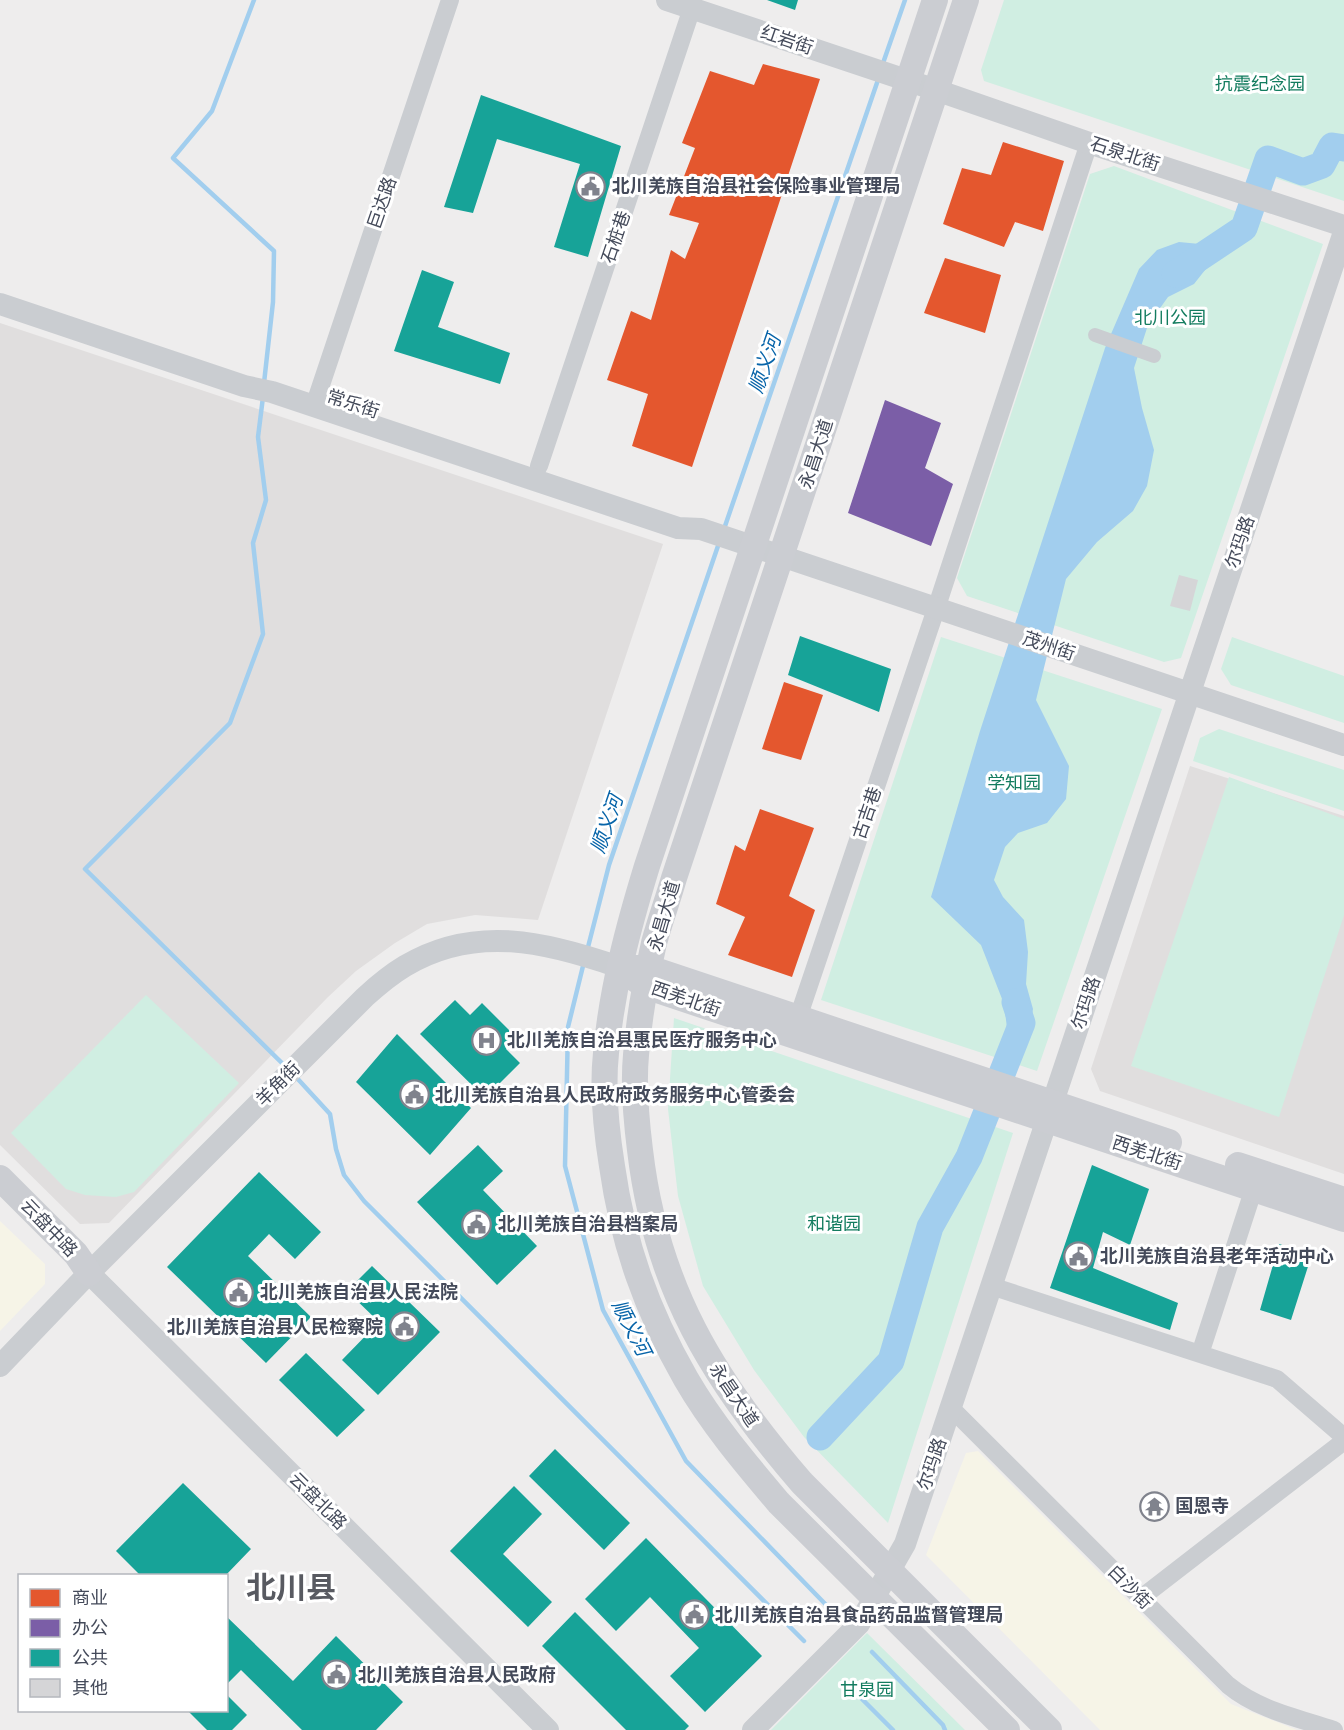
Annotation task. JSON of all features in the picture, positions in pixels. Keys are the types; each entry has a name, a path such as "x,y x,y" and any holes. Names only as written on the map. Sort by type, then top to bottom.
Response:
{"main road":[{"name":"永昌大道","path":"935,0 900,78 745,545 627,931 612,1001 605,1055 604,1108 618,1206 630,1252 646,1299 665,1342 687,1381 714,1422 779,1503 1007,1730"},
{"name":"永昌大道","path":"966,0 655,940 641,1006 635,1057 634,1107 647,1200 659,1244 674,1288 713,1366 764,1438 802,1483 1049,1730"},
{"name":"西羌北街","path":"619,968 1016,1100 1344,1219"},
{"name":"西羌北街","path":"647,977 798,1018 981,1089"},
{"name":"西羌北街","path":"1050,1112 1344,1200"},
{"name":"云盘中路","path":"0,1178 76,1254 89,1273"},
{"name":"云盘中路","path":"0,1201 65,1266 89,1273"}],"street":[{"name":"巨达路","path":"317,399 450,0"},
{"name":"红岩街","path":"667,0 900,78"},
{"name":"石桩巷","path":"539,466 692,8"},
{"name":"石泉北街","path":"900,78 1089,143 1344,226"},
{"name":"古吉巷","path":"798,1018 936,609 1089,143"},
{"name":"尔玛路","path":"753,1730 859,1624 905,1544 1344,232"},
{"name":"常乐街","path":"0,290 246,379"},
{"name":"常乐街","path":"0,304 246,379 275,385 678,528 701,529 745,545"},
{"path":"1095,335 1154,356"},
{"name":"常乐街","path":"317,399 539,466 683,514 701,529"},
{"name":"茂州街","path":"745,545 1344,745"},
{"name":"羊角街","path":"0,1366 89,1273 365,997 404,966 428,954 453,946 478,941 506,940 560,949 619,968"},
{"path":"1200,1354 1254,1188"},
{"name":"云盘北路","path":"89,1273 548,1730"},
{"path":"991,1286 1277,1379 1344,1439 1141,1598"},
{"name":"白沙街","path":"951,1408 1228,1685 1256,1704 1334,1730"}],"shaded area":[{"path":"0,323 663,544 538,920 475,915 427,924 395,943 356,971 328,997 109,1223 80,1224 0,1145"},
{"path":"1190,766 1344,816 1344,1174 1100,1091 1091,1069"},
{"path":"0,1221 45,1264 45,1284 0,1331"},
{"path":"978,1451 1231,1704 1297,1730 1100,1730 926,1555 966,1453"}],"green space":[{"name":"抗震纪念园","path":"1004,0 1344,0 1344,201 984,81 981,70"},
{"name":"北川公园","path":"1114,166 1323,244 1181,658 1164,662 967,596 957,578 1090,174"},
{"name":"学知园","path":"941,637 1162,709 1037,1071 821,1000"},
{"path":"1232,637 1344,676 1344,723 1231,685 1221,669"},
{"path":"1219,729 1344,770 1344,811 1193,761 1200,738"},
{"path":"1229,777 1344,819 1344,915 1279,1117 1131,1066"},
{"path":"146,995 239,1083 134,1192 116,1197 85,1195 66,1189 11,1133"},
{"name":"和谐园","path":"674,1018 1013,1133 888,1523 804,1437 754,1370 703,1286 678,1196 668,1109"},
{"name":"甘泉园","path":"867,1633 965,1730 771,1730"}],"water":[{"path":"1179,242 1200,244 1209,265 1194,284 1168,297 1148,325 1134,368 1154,450 1147,486 1133,511 1097,542 1066,579 1036,700 1069,766 1066,799 1047,823 1018,833 1005,847 994,880 1003,897 1024,920 1028,952 1026,984 1033,1009 1028,1038 1008,1036 1004,1004 981,945 931,897 980,731 1105,348 1139,269 1157,250"}],"building: 商业":[{"path":"763,64 820,79 692,467 632,446 648,394 607,380 631,311 651,320 671,250 685,259 699,223 669,215 695,148 682,143 710,71 754,85"},
{"path":"1003,142 1064,161 1043,231 1015,222 1004,247 943,224 962,168 991,175"},
{"path":"945,258 1001,275 985,333 924,313"},
{"path":"784,682 823,695 801,760 762,749"},
{"path":"760,809 814,828 789,896 815,910 792,977 728,955 745,917 716,904 735,845 745,851"}],"building: 办公":[{"path":"885,400 941,423 925,468 953,484 931,546 848,513"}],"building: 公共":[{"path":"767,0 798,0 795,10"},
{"name":"北川羌族自治县社会保险事业管理局","path":"481,95 621,146 588,257 554,247 580,164 497,139 473,213 444,207"},
{"path":"422,270 454,282 438,327 510,353 500,384 394,351"},
{"path":"800,636 891,669 879,712 788,675"},
{"path":"455,1000 470,1015 482,1003 517,1038 506,1049 520,1063 485,1098 420,1034"},
{"name":"北川羌族自治县人民政府政务服务中心管委会","path":"397,1034 471,1108 430,1155 356,1082"},
{"name":"北川羌族自治县档案局","path":"478,1145 503,1171 483,1190 537,1246 497,1285 417,1202"},
{"name":"北川羌族自治县老年活动中心","path":"1092,1165 1149,1189 1130,1245 1103,1232 1093,1268 1178,1303 1170,1330 1050,1288"},
{"name":"北川羌族自治县人民法院","path":"259,1172 321,1232 295,1259 269,1234 248,1256 311,1317 266,1363 167,1267"},
{"path":"1279,1244 1312,1254 1291,1320 1260,1310"},
{"name":"北川羌族自治县人民检察院","path":"372,1266 440,1332 378,1395 342,1360 379,1322 347,1291"},
{"path":"306,1353 365,1410 337,1437 279,1380"},
{"path":"555,1449 630,1523 604,1550 529,1476"},
{"path":"183,1483 251,1549 227,1574 139,1574 116,1551"},
{"path":"514,1486 542,1514 503,1554 552,1602 528,1627 450,1551"},
{"name":"北川羌族自治县食品药品监督管理局","path":"646,1538 762,1656 705,1712 670,1676 699,1648 650,1597 616,1631 585,1599"},
{"path":"575,1612 689,1726 685,1730 626,1730 542,1646"},
{"name":"北川羌族自治县人民政府","path":"228,1618 293,1681 336,1636 403,1702 376,1730 302,1730 241,1670 228,1683"},
{"path":"228,1696 247,1715 232,1730 207,1730 189,1712 228,1712"}],"building: 其他":[{"path":"1179,575 1198,580 1190,611 1170,606"}],"waterway":[{"path":"254,0 212,111 173,158 274,251 273,302 264,383"},
{"name":"顺义河","path":"882,66 905,0"},
{"name":"顺义河","path":"724,529 879,77"},
{"path":"1175,274 1244,228 1268,159 1303,172 1322,165 1332,146 1344,148"},
{"path":"263,397 258,437 266,500 253,543 263,634 230,723 85,869 286,1067"},
{"name":"顺义河","path":"587,951 609,865 719,543"},
{"name":"顺义河","path":"584,962 568,1027 565,1166 603,1310 686,1461 833,1612"},
{"path":"820,1437 891,1361 930,1227 969,1157 1022,1023 1015,1002"},
{"path":"296,1077 330,1114 336,1149 344,1175 364,1201 804,1641"},
{"name":"顺义河","path":"872,1652 943,1725 945,1730"},
{"path":"844,1681 893,1730"}],"place":[{"name":"北川羌族自治县社会保险事业管理局","path":"591,186"},
{"name":"北川羌族自治县惠民医疗服务中心","path":"486,1040"},
{"name":"北川羌族自治县人民政府政务服务中心管委会","path":"414,1095"},
{"name":"北川羌族自治县档案局","path":"477,1224"},
{"name":"北川羌族自治县老年活动中心","path":"1079,1256"},
{"name":"北川羌族自治县人民法院","path":"239,1292"},
{"name":"北川羌族自治县人民检察院","path":"404,1327"},
{"name":"国恩寺","path":"1154,1506"},
{"name":"北川羌族自治县食品药品监督管理局","path":"694,1615"},
{"name":"北川羌族自治县人民政府","path":"337,1675"}],"district":[{"name":"北川县","path":"291,1587"}]}
